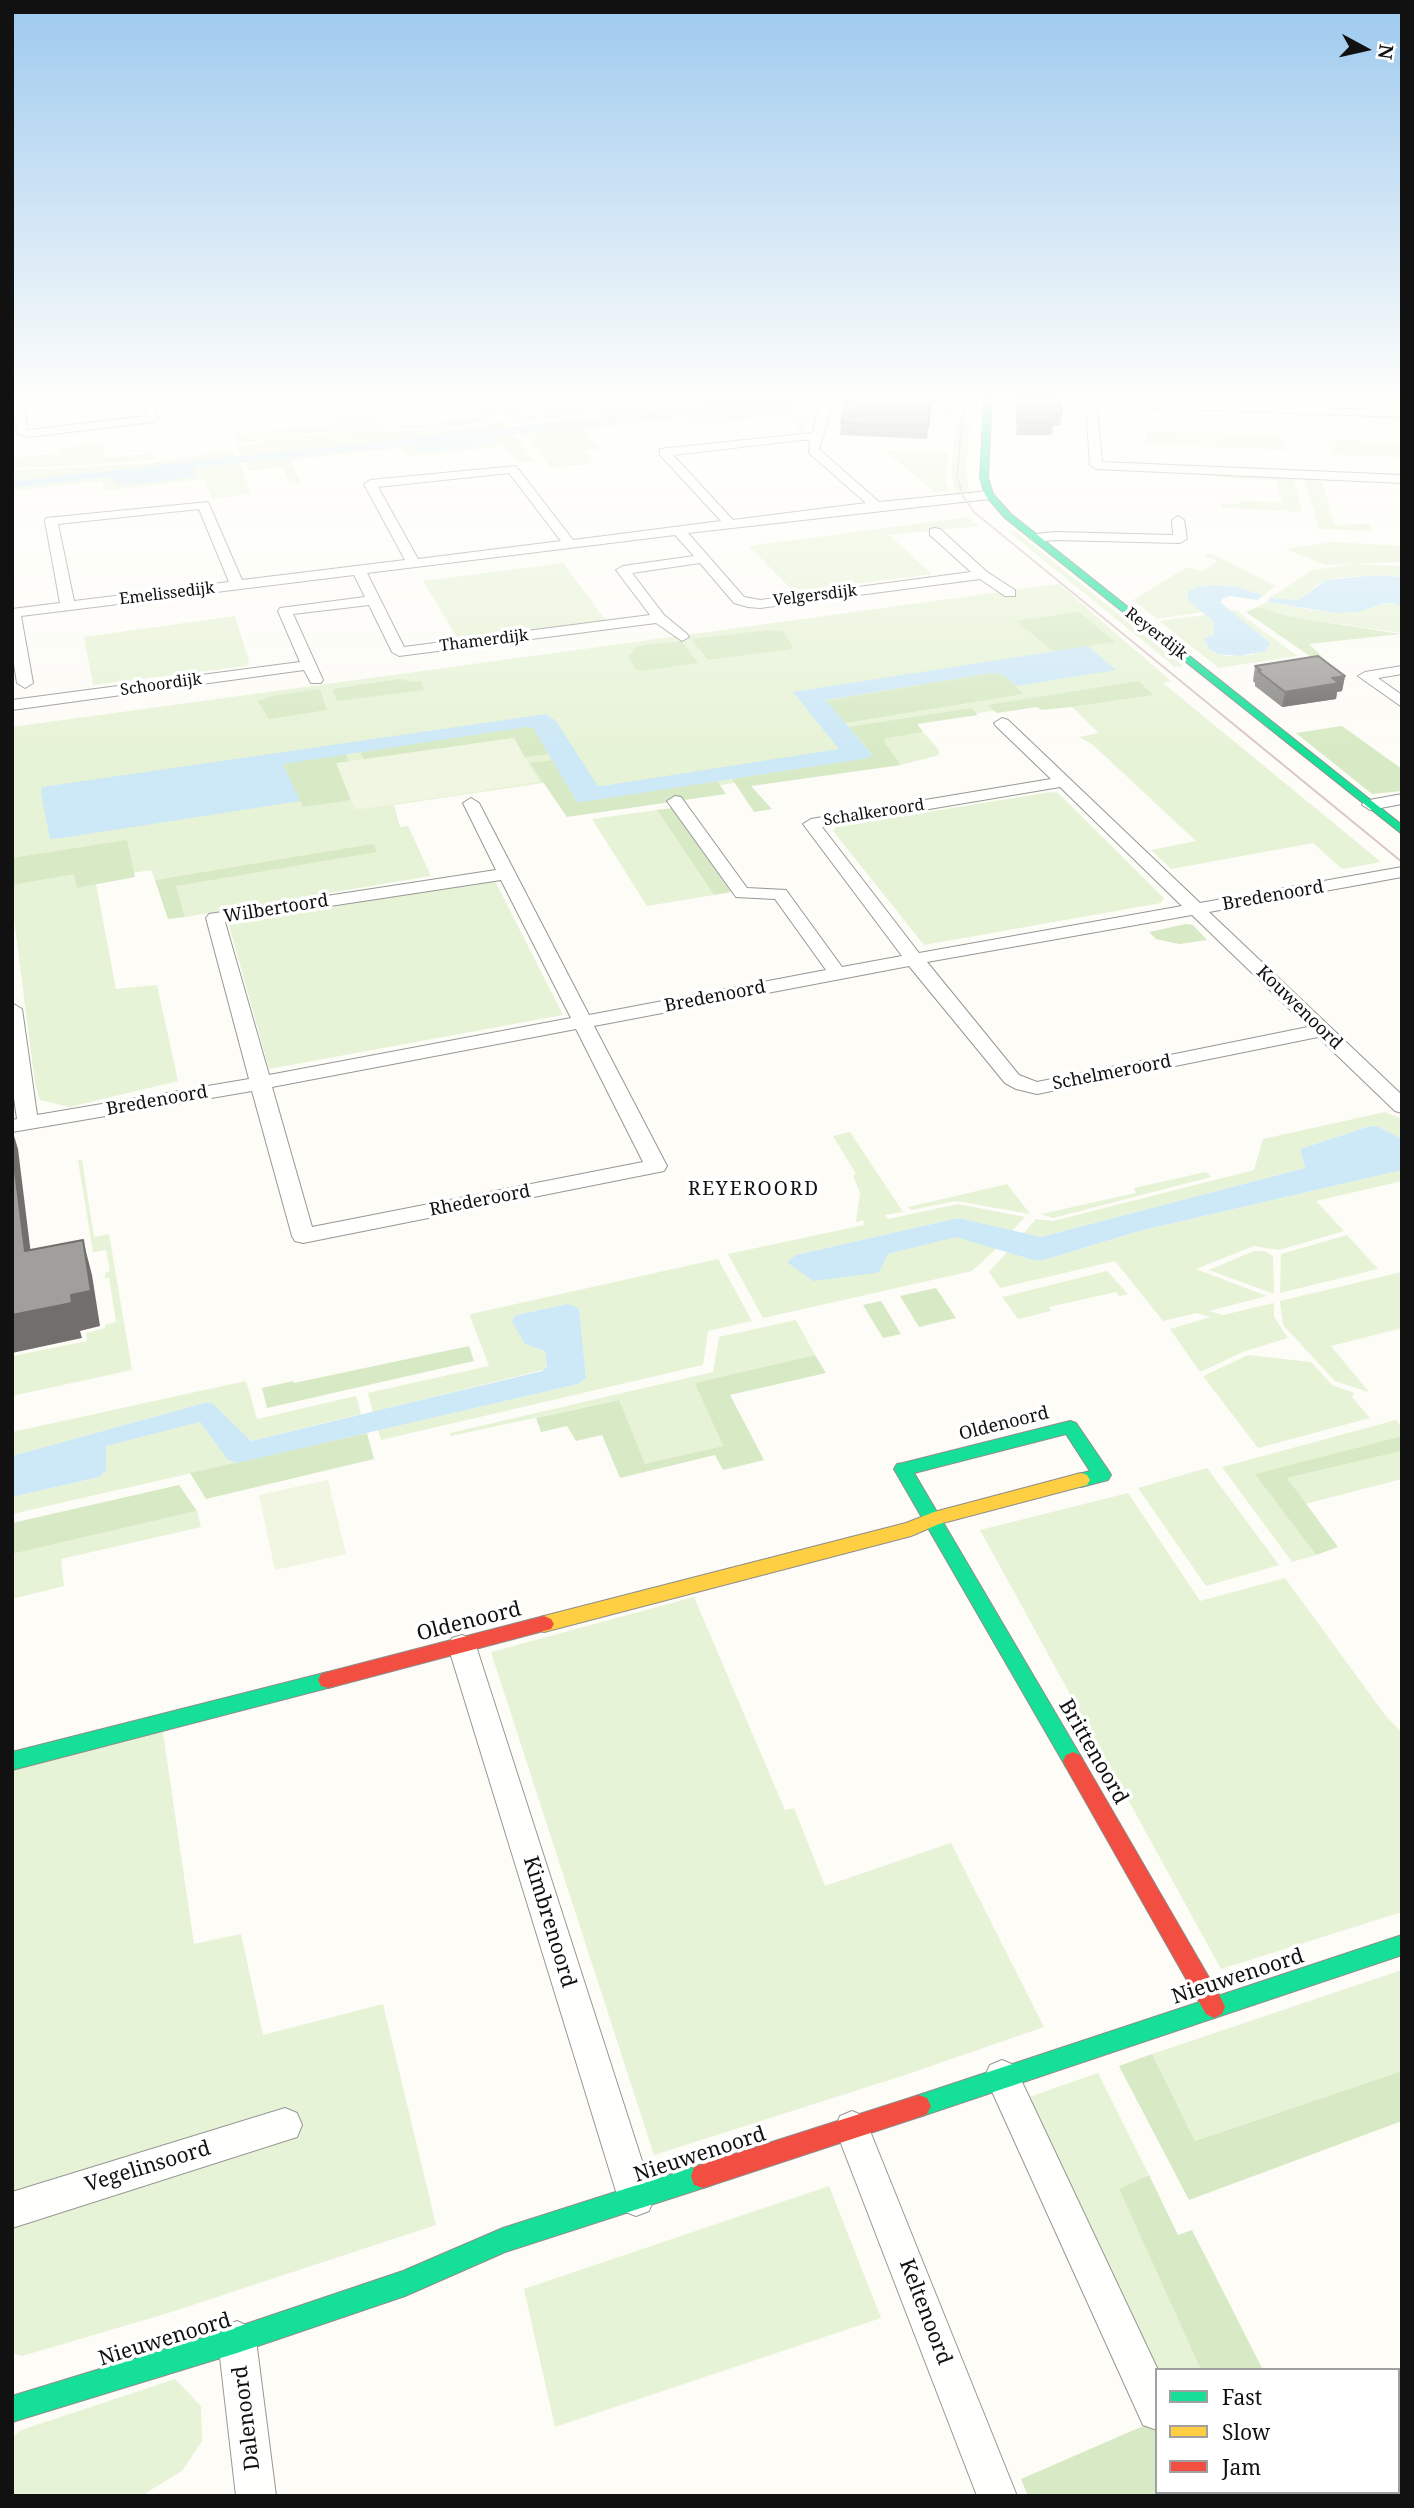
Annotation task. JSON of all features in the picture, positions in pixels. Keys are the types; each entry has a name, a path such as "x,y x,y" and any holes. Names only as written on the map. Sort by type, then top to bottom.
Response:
{"street":[{"path":"68,606 51,521 98,516"},
{"path":"209,516 237,585"},
{"path":"388,516 414,564"},
{"path":"548,516 570,544"},
{"path":"723,516 731,525"},
{"name":"Emelissedijk","path":"13,613 799,516"},
{"name":"Reyerdijk","path":"1007,516 1402,831"},
{"path":"1036,538 1055,536 1180,539 1178,520"},
{"name":"Velgersdijk","path":"679,531 739,600 760,604 982,575"},
{"path":"935,532 982,575 1010,593"},
{"path":"682,637 659,618 623,570 701,559"},
{"name":"Thamerdijk","path":"359,571 399,652 659,618"},
{"path":"316,680 285,611 373,600"},
{"path":"13,613 24,683"},
{"name":"Schoordijk","path":"12,705 310,665"},
{"path":"1402,670 1365,676 1402,702"},
{"path":"1002,723 1195,910"},
{"name":"Schalkeroord","path":"914,959 811,824 1062,782"},
{"path":"1370,805 1402,799"},
{"path":"675,801 742,893 780,894 838,974"},
{"path":"471,803 583,1022"},
{"name":"Bredenoord","path":"20,1125 261,1083 914,959 1402,872"},
{"name":"Wilbertoord","path":"261,1083 215,918 506,874"},
{"name":"Kouwenoord","path":"1195,910 1402,1107"},
{"name":"Schelmeroord","path":"914,959 1012,1079 1037,1088 1322,1030"},
{"path":"12,1009 20,1125"},
{"name":"Rhederoord","path":"261,1083 303,1236 656,1166 583,1022"},
{"name":"Oldenoord","path":"12,1761 911,1529 934,1520 1102,1475 1070,1427 903,1469 934,1520"},
{"name":"Brittenoord","path":"934,1520 1213,2007"},
{"name":"Kimbrenoord","path":"462,1646 636,2198"},
{"name":"Nieuwenoord","path":"12,2409 237,2340 405,2283 503,2240 852,2128 1402,1945"},
{"path":"1002,2076 1155,2407"},
{"name":"Vegelinsoord","path":"12,2210 285,2125"},
{"name":"Keltenoord","path":"852,2128 997,2496"},
{"name":"Dalenoord","path":"237,2340 256,2496"}],"green space":[{"path":"1315,516 1332,516 1335,525 1369,524 1371,531 1319,529"},
{"path":"968,517 979,526 889,535 932,574 794,592 749,546"},
{"path":"1014,530 1183,666 1175,667 1008,531"},
{"path":"1333,542 1402,546 1402,562 1325,565 1285,549"},
{"path":"1210,553 1276,586 1264,595 1226,585 1197,587 1188,591 1188,600 1203,612 1157,619 1133,600 1187,567 1202,571 1218,561 1204,556"},
{"path":"563,563 606,621 459,641 423,581"},
{"path":"1353,564 1402,566 1402,577 1376,575 1336,578 1318,584 1298,600 1270,598 1312,570"},
{"path":"1059,584 1171,681 1163,683 1381,862 1342,869 1313,843 1171,869 1151,850 1196,841 1093,745 1079,737 1099,733 1072,707 1154,695 1144,685 903,726 909,734 923,732 939,750 939,755 901,765 894,756 567,811 550,782 394,805 400,827 408,826 431,876 185,917 176,886 224,877 180,876 155,880 151,870 76,882 77,888 96,884 116,989 157,985 178,1081 70,1107 40,1100 35,1083 12,904 12,727"},
{"path":"1267,602 1318,611 1353,613 1380,604 1397,604 1402,608 1402,633 1292,617 1257,607"},
{"path":"1257,607 1292,617 1401,634 1309,644 1332,666 1314,659 1246,612"},
{"path":"1236,610 1298,656 1219,668 1159,621 1206,615 1214,622 1216,629 1206,644 1210,648 1218,654 1228,656 1252,655 1268,641 1229,611"},
{"path":"1079,612 1115,642 1053,651 1016,621"},
{"path":"235,616 249,662 246,666 93,685 84,637"},
{"path":"769,630 782,631 793,646 791,649 708,660 691,639"},
{"path":"681,641 698,663 642,671 636,670 628,656 638,646"},
{"path":"991,673 1004,675 1023,694 845,723 825,701"},
{"path":"401,679 421,681 424,690 337,701 332,689"},
{"path":"1139,681 1154,695 1072,707 1041,710 1037,707 997,713 987,705"},
{"path":"320,689 327,710 269,719 258,701 276,695"},
{"path":"971,708 978,715 917,724 923,732 886,738 884,742 901,765 751,786 772,809 754,812 732,779 868,758 872,754 849,727"},
{"path":"1342,726 1402,769 1402,791 1372,794 1296,733"},
{"path":"533,728 548,754 525,757 511,738 364,760 360,751"},
{"path":"514,738 539,782 355,810 336,763"},
{"path":"345,753 364,798 303,807 282,764"},
{"path":"552,760 577,802 717,781 726,794 567,817 530,763"},
{"path":"1058,793 1164,898 1161,903 924,945 833,831 836,827"},
{"path":"673,808 731,892 714,895 657,810"},
{"path":"657,810 714,895 647,906 592,819"},
{"path":"127,840 135,877 77,888 74,874 12,885 12,858"},
{"path":"373,844 377,852 176,886 185,917 168,919 155,880"},
{"path":"494,879 563,1015 269,1069 229,925"},
{"path":"1193,925 1207,940 1179,944 1156,939 1149,932"},
{"path":"1385,1112 1402,1119 1402,1139 1379,1127 1370,1126 1300,1149 1305,1168 1041,1237 1024,1233 1036,1219 1053,1221 1254,1170 1263,1139"},
{"path":"850,1132 903,1212 885,1215 888,1219 958,1204 1025,1217 1012,1231 958,1218 796,1255 880,1271 888,1254 953,1237 997,1248 972,1271 763,1318 728,1254 864,1225 863,1220 856,1222 860,1193 853,1176 856,1174 833,1136"},
{"path":"78,1160 82,1160 94,1237 109,1234 132,1370 12,1396 12,1356 87,1341 86,1333 116,1322 109,1278 98,1279 105,1278 105,1273 110,1271 106,1250 93,1252"},
{"path":"1402,1170 1402,1181 1316,1201 1344,1231 1279,1250 1254,1246 1196,1269 1267,1296 1209,1311 1223,1315 1274,1303 1274,1317 1288,1338 1245,1351 1200,1372 1170,1329 1211,1317 1197,1313 1163,1321 1115,1261 1000,1288 989,1272 1007,1252 1033,1260 1044,1260 1139,1231"},
{"path":"1206,1172 1211,1177 1053,1218 1041,1214 1136,1193 1134,1188"},
{"path":"1007,1184 1030,1214 956,1201 911,1210 908,1207"},
{"path":"1347,1235 1378,1269 1280,1293 1281,1254"},
{"path":"1254,1251 1264,1251 1273,1256 1274,1294 1209,1270"},
{"path":"718,1259 752,1321 708,1331 703,1365 381,1440 378,1430 578,1384 586,1378 579,1309 568,1304 516,1315 525,1344 545,1351 546,1369 373,1412 368,1393 489,1366 471,1314"},
{"path":"1107,1271 1128,1294 1119,1296 1116,1292 1049,1307 1051,1311 1018,1319 1002,1297"},
{"path":"1402,1272 1402,1328 1331,1346 1369,1392 1335,1381 1283,1325 1280,1301"},
{"path":"936,1288 956,1318 919,1327 900,1296"},
{"path":"881,1301 901,1334 883,1338 863,1305"},
{"path":"796,1320 815,1355 696,1383 723,1446 645,1465 618,1400 451,1436 450,1433 713,1372 719,1337"},
{"path":"469,1346 474,1361 267,1408 262,1388"},
{"path":"815,1355 826,1373 730,1395 764,1460 723,1470 715,1455 620,1478 602,1435 576,1441 567,1426 541,1432 536,1418 619,1400 645,1464 723,1446 695,1383"},
{"path":"1248,1355 1311,1362 1332,1385 1354,1393 1352,1397 1370,1418 1258,1448 1203,1376"},
{"path":"246,1381 257,1419 356,1396 361,1414 251,1441 204,1403 12,1456 12,1432"},
{"path":"1396,1420 1402,1428 1402,1436 1256,1474 1316,1555 1292,1562 1222,1467"},
{"path":"200,1422 228,1460 236,1463 12,1514 12,1497 99,1477 105,1470 105,1446"},
{"path":"367,1433 374,1459 206,1499 190,1473"},
{"path":"1402,1436 1402,1451 1287,1478 1338,1547 1316,1555 1255,1474"},
{"path":"1402,1451 1402,1479 1305,1504 1287,1478"},
{"path":"1207,1468 1279,1565 1206,1586 1138,1488"},
{"path":"328,1480 346,1554 275,1570 259,1495"},
{"path":"179,1485 197,1511 12,1554 12,1523"},
{"path":"1128,1493 1200,1601 1285,1578 1385,1715 1402,1733 1402,1912 1221,1969 980,1530"},
{"path":"197,1511 201,1527 61,1559 64,1586 12,1599 12,1554"},
{"path":"694,1597 785,1810 794,1808 825,1886 951,1843 1044,2027 905,2075 654,2155 491,1652"},
{"path":"162,1726 194,1944 241,1934 263,2035 383,2004 436,2225 165,2314 22,2356 12,2353 12,1768"},
{"path":"1402,1970 1402,2071 1195,2141 1152,2054"},
{"path":"1152,2054 1195,2141 1402,2071 1402,2121 1189,2200 1119,2066"},
{"path":"1098,2073 1149,2175 1119,2189 1200,2368 1156,2368 1003,2106"},
{"path":"1149,2175 1178,2235 1192,2230 1262,2368 1200,2368 1119,2189"},
{"path":"829,2186 881,2318 555,2427 524,2289"},
{"path":"175,2379 201,2406 202,2441 182,2471 141,2496 12,2496 12,2438 21,2430"},
{"path":"1155,2421 1155,2494 1236,2494 1028,2496 1021,2479"}],"water":[{"path":"1376,575 1402,577 1402,608 1396,604 1385,603 1358,612 1336,613 1267,602 1270,598 1298,600 1326,580"},
{"path":"1197,587 1237,587 1264,595 1257,600 1230,596 1222,599 1221,603 1268,641 1270,645 1265,651 1239,656 1218,654 1209,649 1204,639 1214,634 1214,622 1188,600 1187,595 1188,591"},
{"path":"1088,646 1116,670 1016,686 1004,675 991,673 826,700 872,755 868,758 582,802 577,802 533,728 526,727 283,764 300,801 62,838 50,839 41,793 42,787 546,714 556,721 597,785 602,786 839,749 793,692"},
{"path":"1370,1126 1379,1127 1402,1139 1402,1170 1139,1231 1044,1260 1033,1260 956,1237 888,1254 880,1271 875,1273 813,1281 787,1262 796,1255 958,1218 1041,1237 1305,1168 1300,1149"},
{"path":"568,1304 579,1308 586,1378 578,1384 237,1463 228,1460 200,1422 106,1446 106,1470 99,1477 12,1497 12,1456 204,1403 212,1403 251,1441 542,1371 547,1367 545,1351 525,1344 512,1321 516,1315"}],"building":[{"path":"1318,656 1345,676 1332,678 1339,683 1285,692 1255,666"},
{"path":"12,1147 25,1251 83,1240 91,1291 71,1295 72,1303 12,1315"}],"tram line":[{"path":"979,516 1402,862"}],"traffic: fast":[{"path":"1008,516 1402,831"},
{"path":"1073,1761 903,1469 1070,1427 1102,1475 1081,1480"},
{"path":"12,1761 328,1680"},
{"path":"919,2106 1402,1945"},
{"path":"12,2409 237,2340 405,2283 503,2240 703,2176"}],"traffic: slow":[{"path":"544,1624 911,1529 934,1519 1081,1480"}],"traffic: jam":[{"path":"328,1680 544,1624"},
{"path":"1073,1761 1214,2007"},
{"path":"703,2176 919,2106"}],"district":[{"name":"REYEROORD","path":"754,1190"}]}
